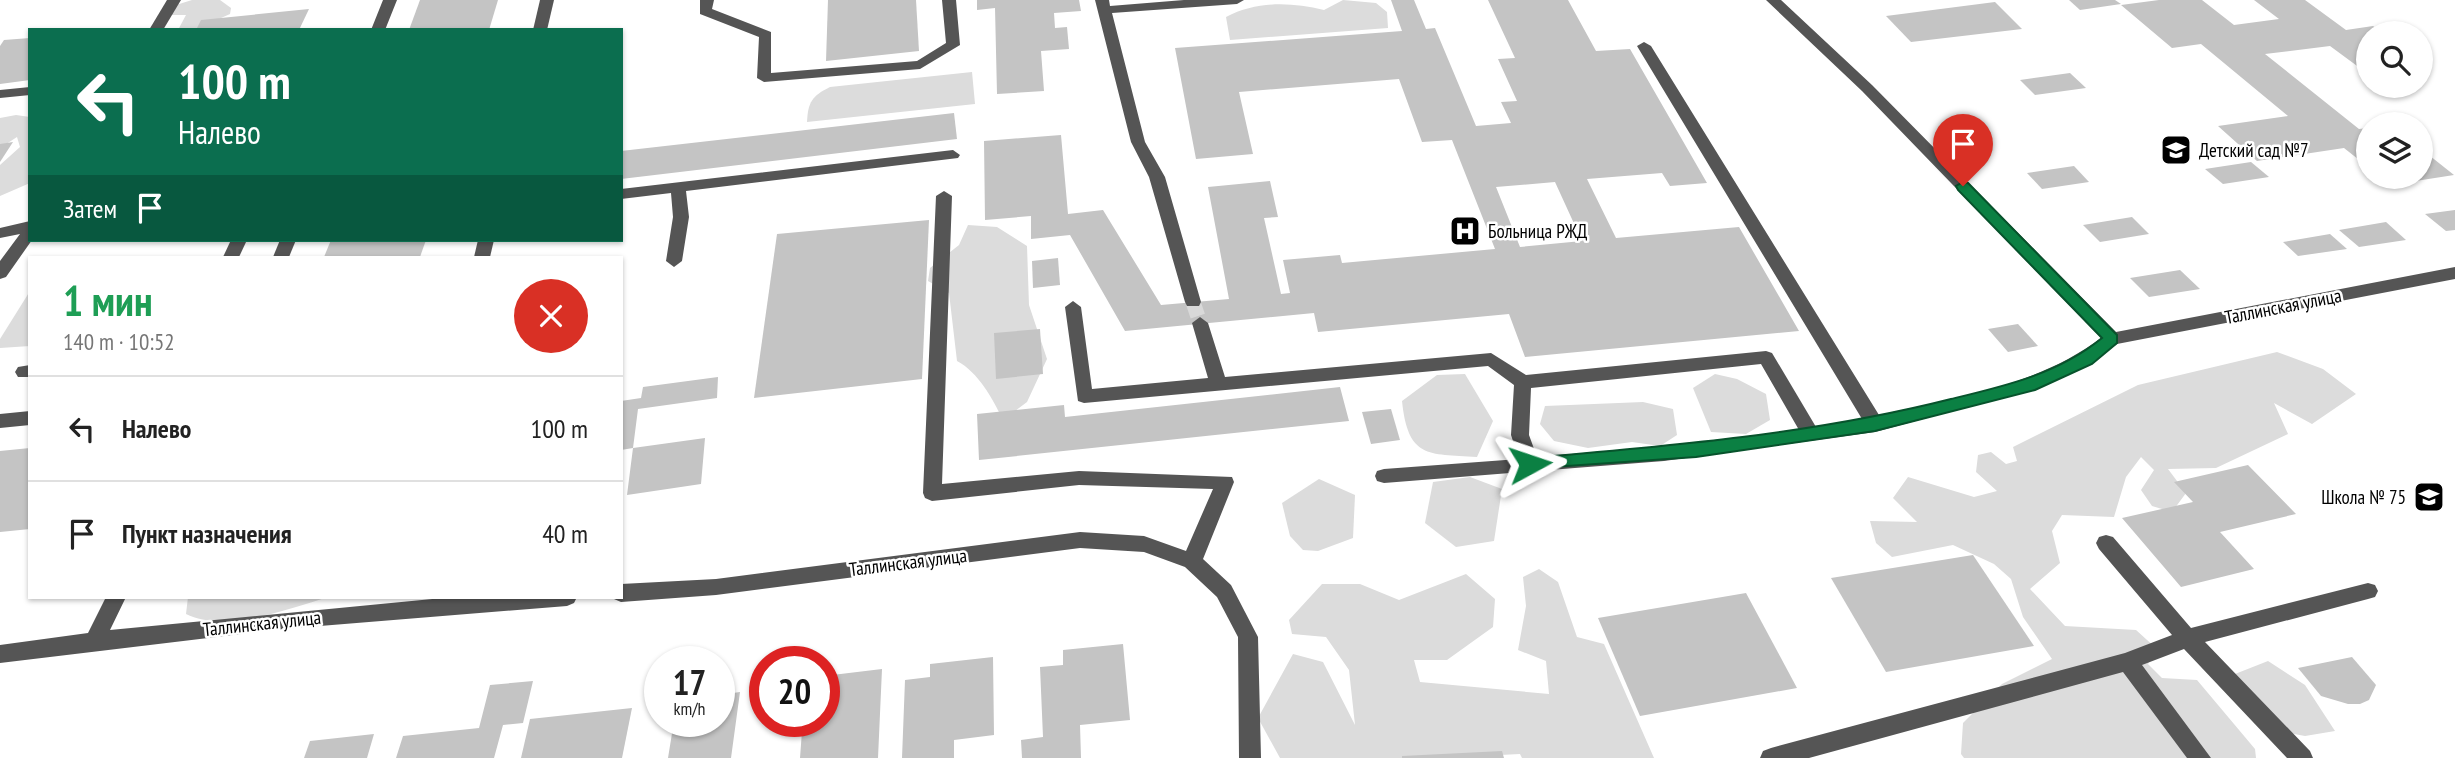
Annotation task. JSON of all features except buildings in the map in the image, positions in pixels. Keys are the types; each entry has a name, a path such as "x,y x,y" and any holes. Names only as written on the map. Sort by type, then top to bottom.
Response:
{"street":[{"path":"157,28 174,0"},
{"path":"379,28 390,0"},
{"path":"540,28 547,0"},
{"path":"707,0 705,11 766,35 764,78 920,65 953,46 949,0"},
{"path":"1193,302 1157,177 1138,142 1103,5 1237,0"},
{"path":"1384,477 1696,450 1875,425 2030,386 2087,360 2112,339 1867,88 1773,0"},
{"path":"1644,46 1875,425"},
{"path":"0,94 28,91"},
{"path":"623,194 953,155"},
{"path":"674,261 681,217 678,188"},
{"path":"944,196 932,493 1079,478 1225,482 1192,561 1224,591 1248,637 1250,758"},
{"path":"0,233 28,228"},
{"path":"0,272 28,231"},
{"name":"Таллинская улица","path":"2112,339 2455,273"},
{"path":"1073,307 1084,396 1491,359 1523,382 1766,357 1811,434"},
{"path":"1200,323 1219,384"},
{"path":"1523,382 1520,435 1530,464"},
{"path":"0,421 28,418"},
{"name":"Таллинская улица","path":"623,593 716,586 1080,540 1144,544 1192,561"},
{"path":"2106,543 2187,638 2302,758"},
{"path":"1771,758 2127,662 2187,638 2368,591"},
{"path":"95,641 115,599"},
{"name":"Таллинская улица","path":"0,654 401,602 501,599"},
{"path":"2127,662 2200,758"}],"shaded area":[{"path":"192,0 220,0 231,8 230,14 212,22 209,28 179,28 186,15 169,15 176,5"},
{"path":"1343,0 1376,3 1387,12 1388,28 1230,40 1226,17 1238,12 1274,4 1324,10"},
{"path":"972,72 975,104 807,122 812,100 830,87"},
{"path":"16,115 28,117 28,184 0,196 0,165 20,147 17,137 0,148 0,118"},
{"path":"968,225 997,227 1027,246 1029,305 1047,359 1027,402 1003,420 978,379 957,361 949,293 928,281 930,268 959,245"},
{"path":"28,294 28,346 0,348 0,339"},
{"path":"2277,352 2323,369 2356,394 2312,424 2274,403 2288,434 2216,468 2168,469 2186,493 2172,512 2152,506 2141,490 2154,470 2141,457 2126,477 2114,517 2062,515 2052,531 2060,563 2030,589 2065,626 2136,630 2157,649 2148,664 2162,678 2197,680 2255,749 2256,758 1964,758 1961,754 1963,723 2002,684 2052,659 2023,617 2011,579 1994,564 1953,545 1892,557 1876,543 1870,521 1917,522 1893,498 1908,477 1974,497 1997,491 1976,472 1978,455 1991,452 2006,464 2017,461 2013,447 2138,385"},
{"path":"1465,374 1493,421 1477,457 1445,455 1423,449 1409,433 1402,401 1437,375"},
{"path":"1715,374 1737,379 1766,394 1770,420 1746,434 1711,432 1693,388"},
{"path":"1643,402 1673,409 1677,435 1660,446 1632,442 1588,448 1554,441 1540,424 1545,406"},
{"path":"1470,477 1502,489 1494,541 1456,547 1425,523 1433,482"},
{"path":"1319,479 1355,495 1353,538 1318,551 1303,550 1290,536 1282,503"},
{"path":"1539,569 1558,582 1577,637 1604,644 1654,758 1522,758 1520,754 1440,758 1280,758 1258,718 1293,654 1323,662 1355,725 1349,670 1326,637 1292,634 1289,620 1322,584 1360,584 1399,600 1466,574 1495,599 1493,627 1447,660 1414,660 1420,682 1549,694 1546,661 1518,650 1526,606 1523,577"},
{"path":"188,599 321,599 237,620 201,619 186,614"},
{"path":"2268,661 2305,685 2335,731 2305,736 2272,730 2235,674"}],"tunnel":[{"path":"1193,302 1200,323"}],"place":[{"name":"Детский сад №7","path":"2176,150"},
{"name":"Больница РЖД","path":"1465,231"},
{"name":"Школа № 75","path":"2429,497"}],"route":[{"path":"1530,464 1696,450 1875,425 2030,386 2087,360 2112,339 1963,186"}]}
